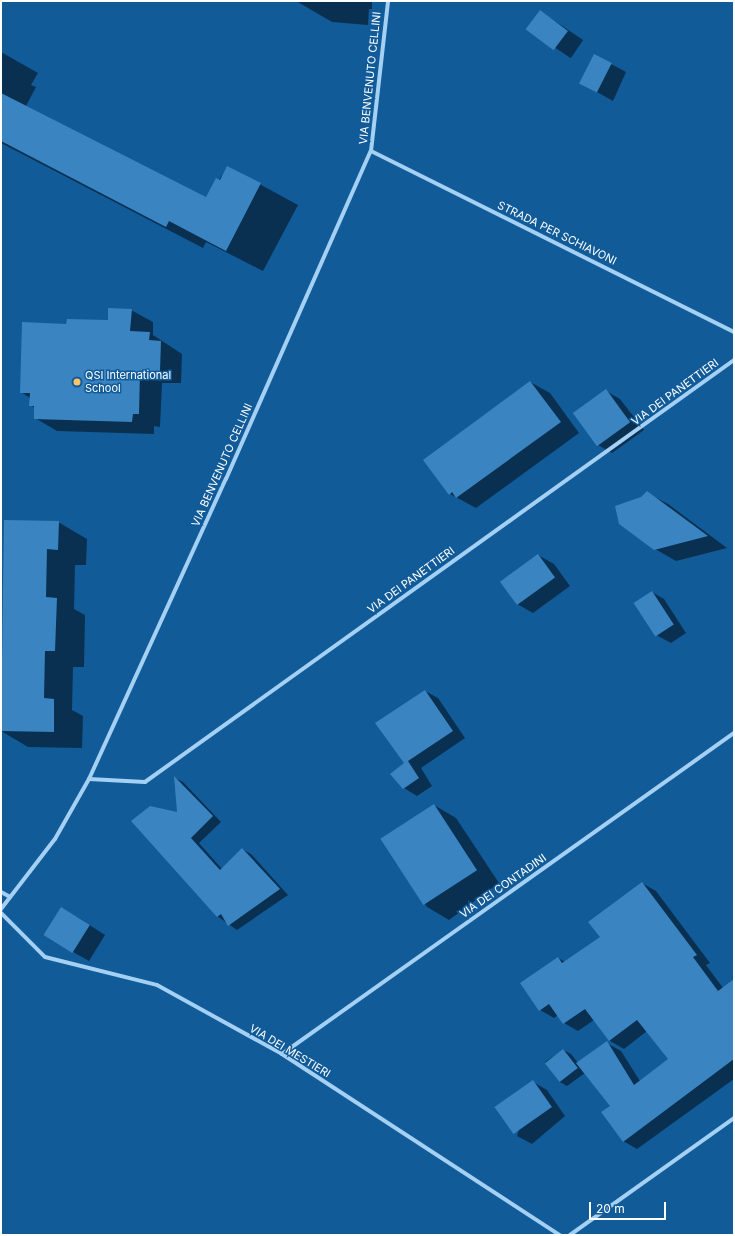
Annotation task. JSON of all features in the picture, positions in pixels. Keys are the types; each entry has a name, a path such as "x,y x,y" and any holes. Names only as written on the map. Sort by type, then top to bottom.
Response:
{"street":[{"name":"VIA BENVENUTO CELLINI","path":"1,909 55,839 89,779 226,479 371,151 388,1"},
{"name":"STRADA PER SCHIAVONI","path":"371,151 734,332"},
{"name":"VIA DEI PANETTIERI","path":"89,779 145,782 734,360"},
{"name":"VIA DEI CONTADINI","path":"282,1054 734,733"},
{"path":"1,892 10,897"},
{"name":"VIA DEI MESTIERI","path":"1,913 45,958 157,985 282,1054 560,1235"},
{"path":"570,1235 734,1118"}],"building":[{"path":"540,10 568,31 554,50 526,29"},
{"path":"594,54 612,63 597,92 579,83"},
{"path":"1,93 206,197 216,178 220,180 227,166 261,183 226,251 169,221 166,227 1,141"},
{"name":"QSI International School","path":"108,308 132,309 130,331 150,332 149,340 161,341 160,371 140,371 139,414 133,414 132,422 34,419 34,406 29,406 30,393 20,393 22,322 66,324 67,319 108,320"},
{"path":"530,381 561,422 456,498 452,492 449,495 423,460"},
{"path":"606,389 630,422 597,446 573,413"},
{"path":"647,491 708,536 654,550 619,524 615,506 641,497"},
{"path":"4,520 59,521 58,550 47,549 46,597 57,598 55,651 45,651 44,698 54,699 54,732 1,731"},
{"path":"538,554 555,577 517,605 500,582"},
{"path":"652,591 674,625 655,637 634,603"},
{"path":"425,690 453,731 408,761 419,778 403,789 390,774 404,763 375,723"},
{"path":"174,776 213,816 191,838 220,870 242,848 280,889 228,926 221,914 217,917 131,821 150,806 177,812"},
{"path":"434,804 477,870 423,905 380,839"},
{"path":"642,882 697,955 693,957 718,991 734,979 734,1059 623,1142 601,1112 610,1106 576,1063 607,1041 634,1085 668,1059 637,1020 609,1041 585,1009 563,1024 549,1004 539,1011 520,983 558,957 562,963 600,937 588,922"},
{"path":"61,907 90,925 72,953 44,935"},
{"path":"563,1049 578,1068 560,1082 545,1063"},
{"path":"533,1080 552,1107 513,1134 494,1107"}],"place":[{"name":"QSI International School","path":"77,382"}]}
